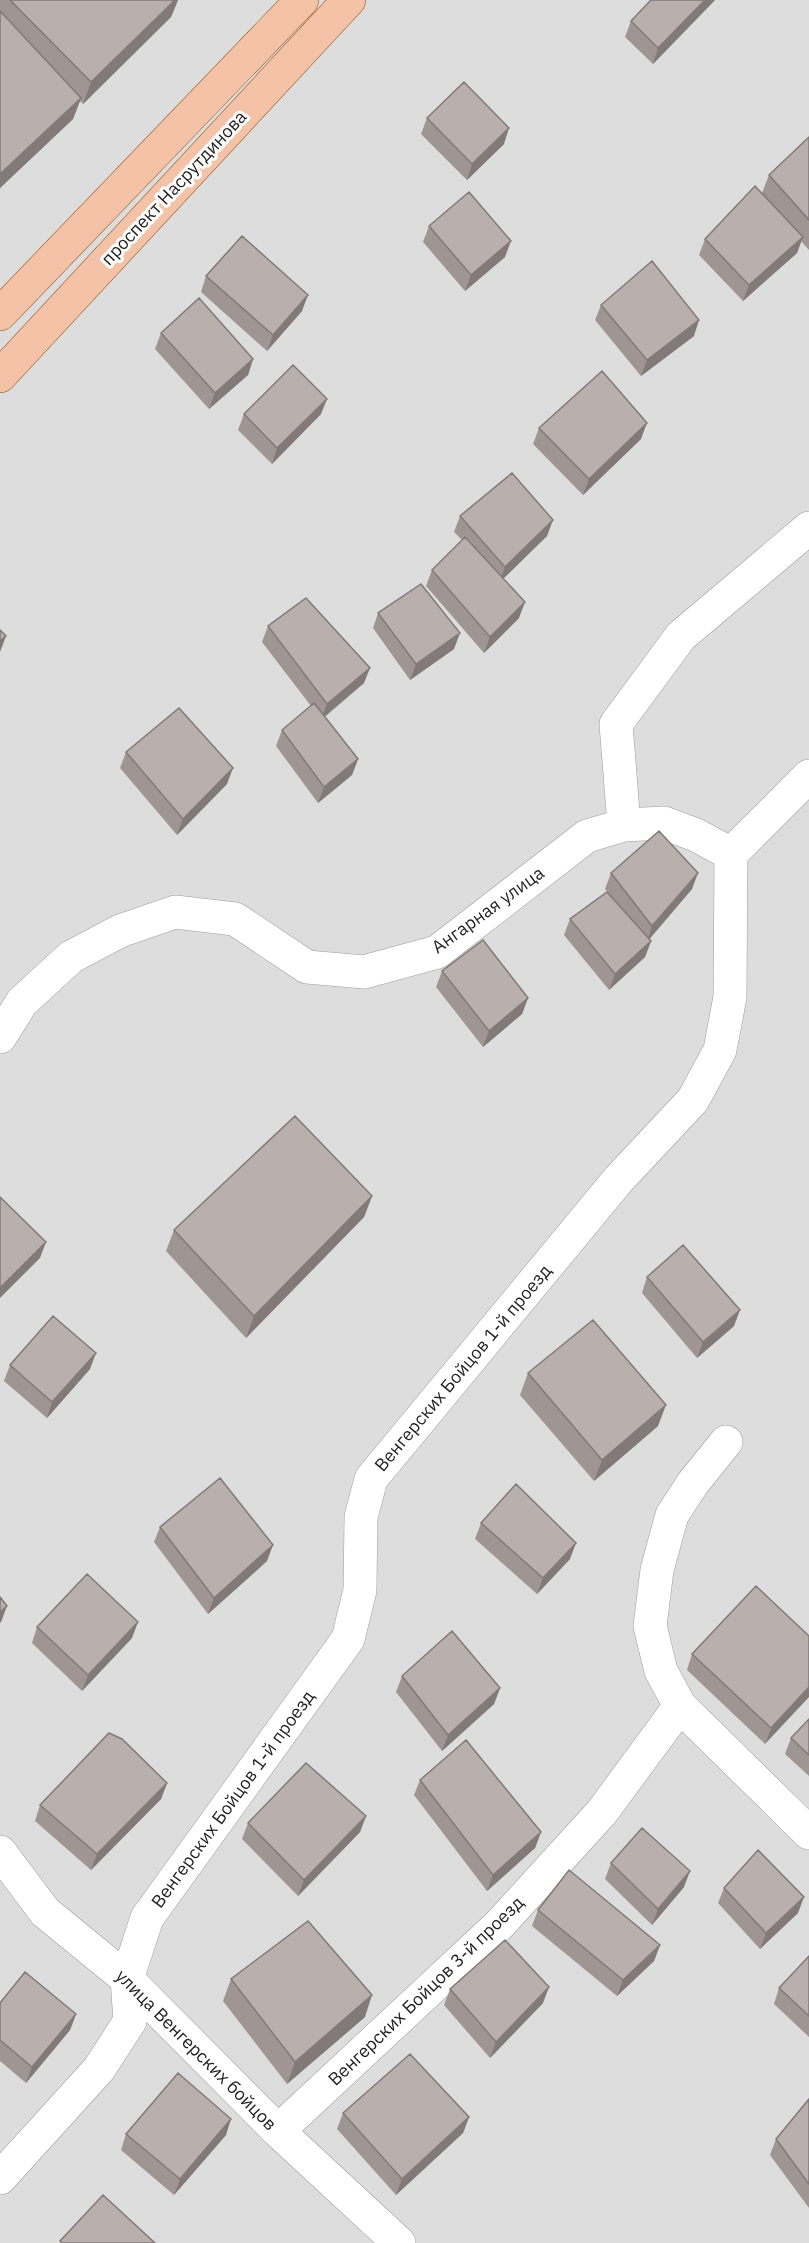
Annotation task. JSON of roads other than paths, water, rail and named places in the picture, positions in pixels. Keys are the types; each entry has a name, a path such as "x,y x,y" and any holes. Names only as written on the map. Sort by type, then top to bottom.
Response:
{"main road":[{"name":"проспект Насрутдинова","path":"0,314 302,0"},
{"name":"проспект Насрутдинова","path":"0,376 349,0"}],"street":[{"path":"624,825 616,724 681,636 809,528"},
{"path":"731,854 809,776"},
{"name":"Ангарная улица","path":"0,1037 22,1002 71,957 120,931 175,912 235,919 307,967 364,972 437,952 587,837 624,825 664,823 696,835 731,854"},
{"name":"Венгерских Бойцов 1-й проезд","path":"127,1979 147,1918 348,1639 360,1590 361,1517 371,1479 618,1180 693,1100 720,1050 730,997 731,854"},
{"path":"726,1442 693,1483 672,1515 657,1570 650,1626 661,1671 680,1707 809,1833"},
{"name":"Венгерских Бойцов 3-й проезд","path":"278,2131 500,1925 602,1812 680,1707"},
{"name":"улица Венгерских бойцов","path":"0,1852 45,1912 127,1979 278,2131 399,2243"},
{"path":"0,2178 99,2069 130,2021 127,1979"}]}
